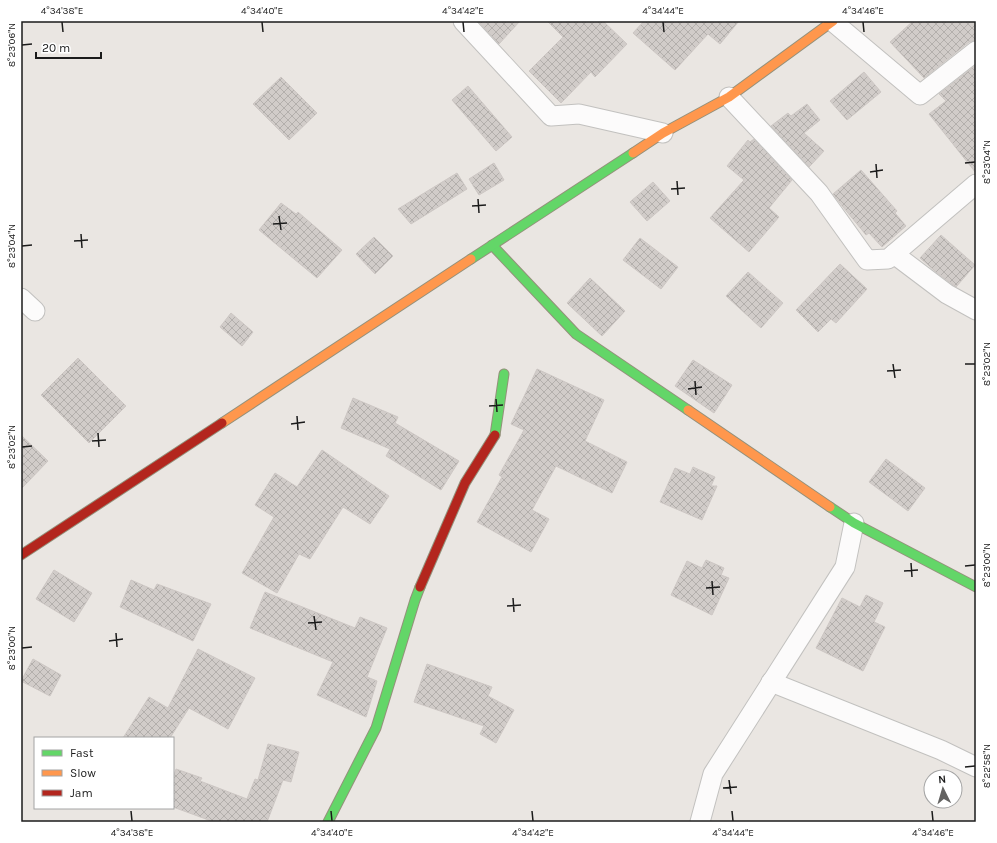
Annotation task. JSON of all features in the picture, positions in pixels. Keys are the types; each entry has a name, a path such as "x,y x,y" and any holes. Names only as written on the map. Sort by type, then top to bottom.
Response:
{"street":[{"path":"463,21 551,116 579,114 663,133"},
{"path":"21,555 663,133 729,97 832,21 920,95 976,51"},
{"path":"729,97 819,193 867,260 888,259 976,184"},
{"path":"492,246 576,334 854,523 976,587"},
{"path":"894,254 947,294 976,310"},
{"path":"21,298 35,311"},
{"path":"328,822 376,728 415,600 465,483 495,436 504,374"},
{"path":"700,822 713,774 845,567 854,523"},
{"path":"771,682 941,750 976,767"}],"building":[{"path":"478,21 520,21 499,44"},
{"path":"547,21 603,21 627,44 595,77 591,72 561,103 529,71 563,37"},
{"path":"644,21 739,21 720,44 708,34 675,70 633,33"},
{"path":"913,21 976,21 976,40 969,42 924,78 890,42"},
{"path":"976,65 976,173 929,114 946,101 939,94"},
{"path":"864,72 881,92 847,120 830,101"},
{"path":"281,77 317,113 289,140 253,104"},
{"path":"468,86 512,137 496,151 452,100"},
{"path":"807,104 820,120 804,133 824,151 809,167 771,126 788,113 791,116"},
{"path":"754,139 792,180 769,208 779,217 749,252 710,218 744,180 727,166 748,140 750,142"},
{"path":"494,163 504,180 479,195 469,179"},
{"path":"861,170 897,211 895,213 906,226 882,247 869,233 866,235 833,194"},
{"path":"457,173 467,189 411,224 398,209"},
{"path":"653,182 670,201 647,221 630,202"},
{"path":"281,203 296,214 298,212 342,250 317,278 259,230"},
{"path":"941,235 975,265 956,287 920,258"},
{"path":"374,237 393,256 375,274 356,254"},
{"path":"640,238 678,267 661,289 623,260"},
{"path":"840,264 867,289 836,323 831,319 818,332 796,310"},
{"path":"748,272 783,303 761,328 726,296"},
{"path":"590,278 625,311 602,336 567,303"},
{"path":"231,313 253,332 242,346 220,327"},
{"path":"78,358 126,406 89,443 41,395"},
{"path":"693,360 732,385 714,413 675,386"},
{"path":"537,369 604,400 585,441 627,462 612,493 556,466 532,510 549,519 531,552 477,522 502,477 499,475 524,430 511,424"},
{"path":"353,398 398,417 395,423 459,461 441,490 386,456 390,449 341,428"},
{"path":"21,435 48,461 21,489"},
{"path":"322,450 389,496 370,524 343,507 310,559 299,554 277,593 242,573 274,517 255,505 275,473 297,487"},
{"path":"886,459 925,488 908,511 869,482"},
{"path":"693,467 715,477 711,486 717,486 702,520 660,502 675,468 690,474"},
{"path":"706,560 724,568 721,575 729,578 712,615 671,595 687,561 702,568"},
{"path":"54,570 92,593 74,622 36,599"},
{"path":"131,580 154,590 157,584 211,604 193,641 120,607"},
{"path":"265,592 355,628 360,617 387,628 367,677 377,681 366,717 317,695 333,662 250,628"},
{"path":"866,595 883,603 874,622 885,627 863,671 816,648 842,598 860,607"},
{"path":"198,649 255,678 228,729 189,708 171,737 124,737 149,697 168,708"},
{"path":"33,659 61,675 50,696 21,681"},
{"path":"427,664 492,687 488,696 514,710 496,743 480,734 484,726 414,702"},
{"path":"268,744 299,752 291,782 283,780 267,822 214,822 174,807 174,775 176,769 202,778 200,781 247,799 255,779 258,780"}],"traffic: fast":[{"path":"471,259 633,153"},
{"path":"492,245 576,334 688,410"},
{"path":"495,435 504,374"},
{"path":"830,507 854,523 976,587"},
{"path":"328,822 376,728 420,587"}],"traffic: slow":[{"path":"633,153 663,133 729,97 833,21"},
{"path":"222,423 471,259"},
{"path":"688,410 830,507"}],"traffic: jam":[{"path":"21,555 222,423"},
{"path":"420,587 465,483 495,435"}]}
